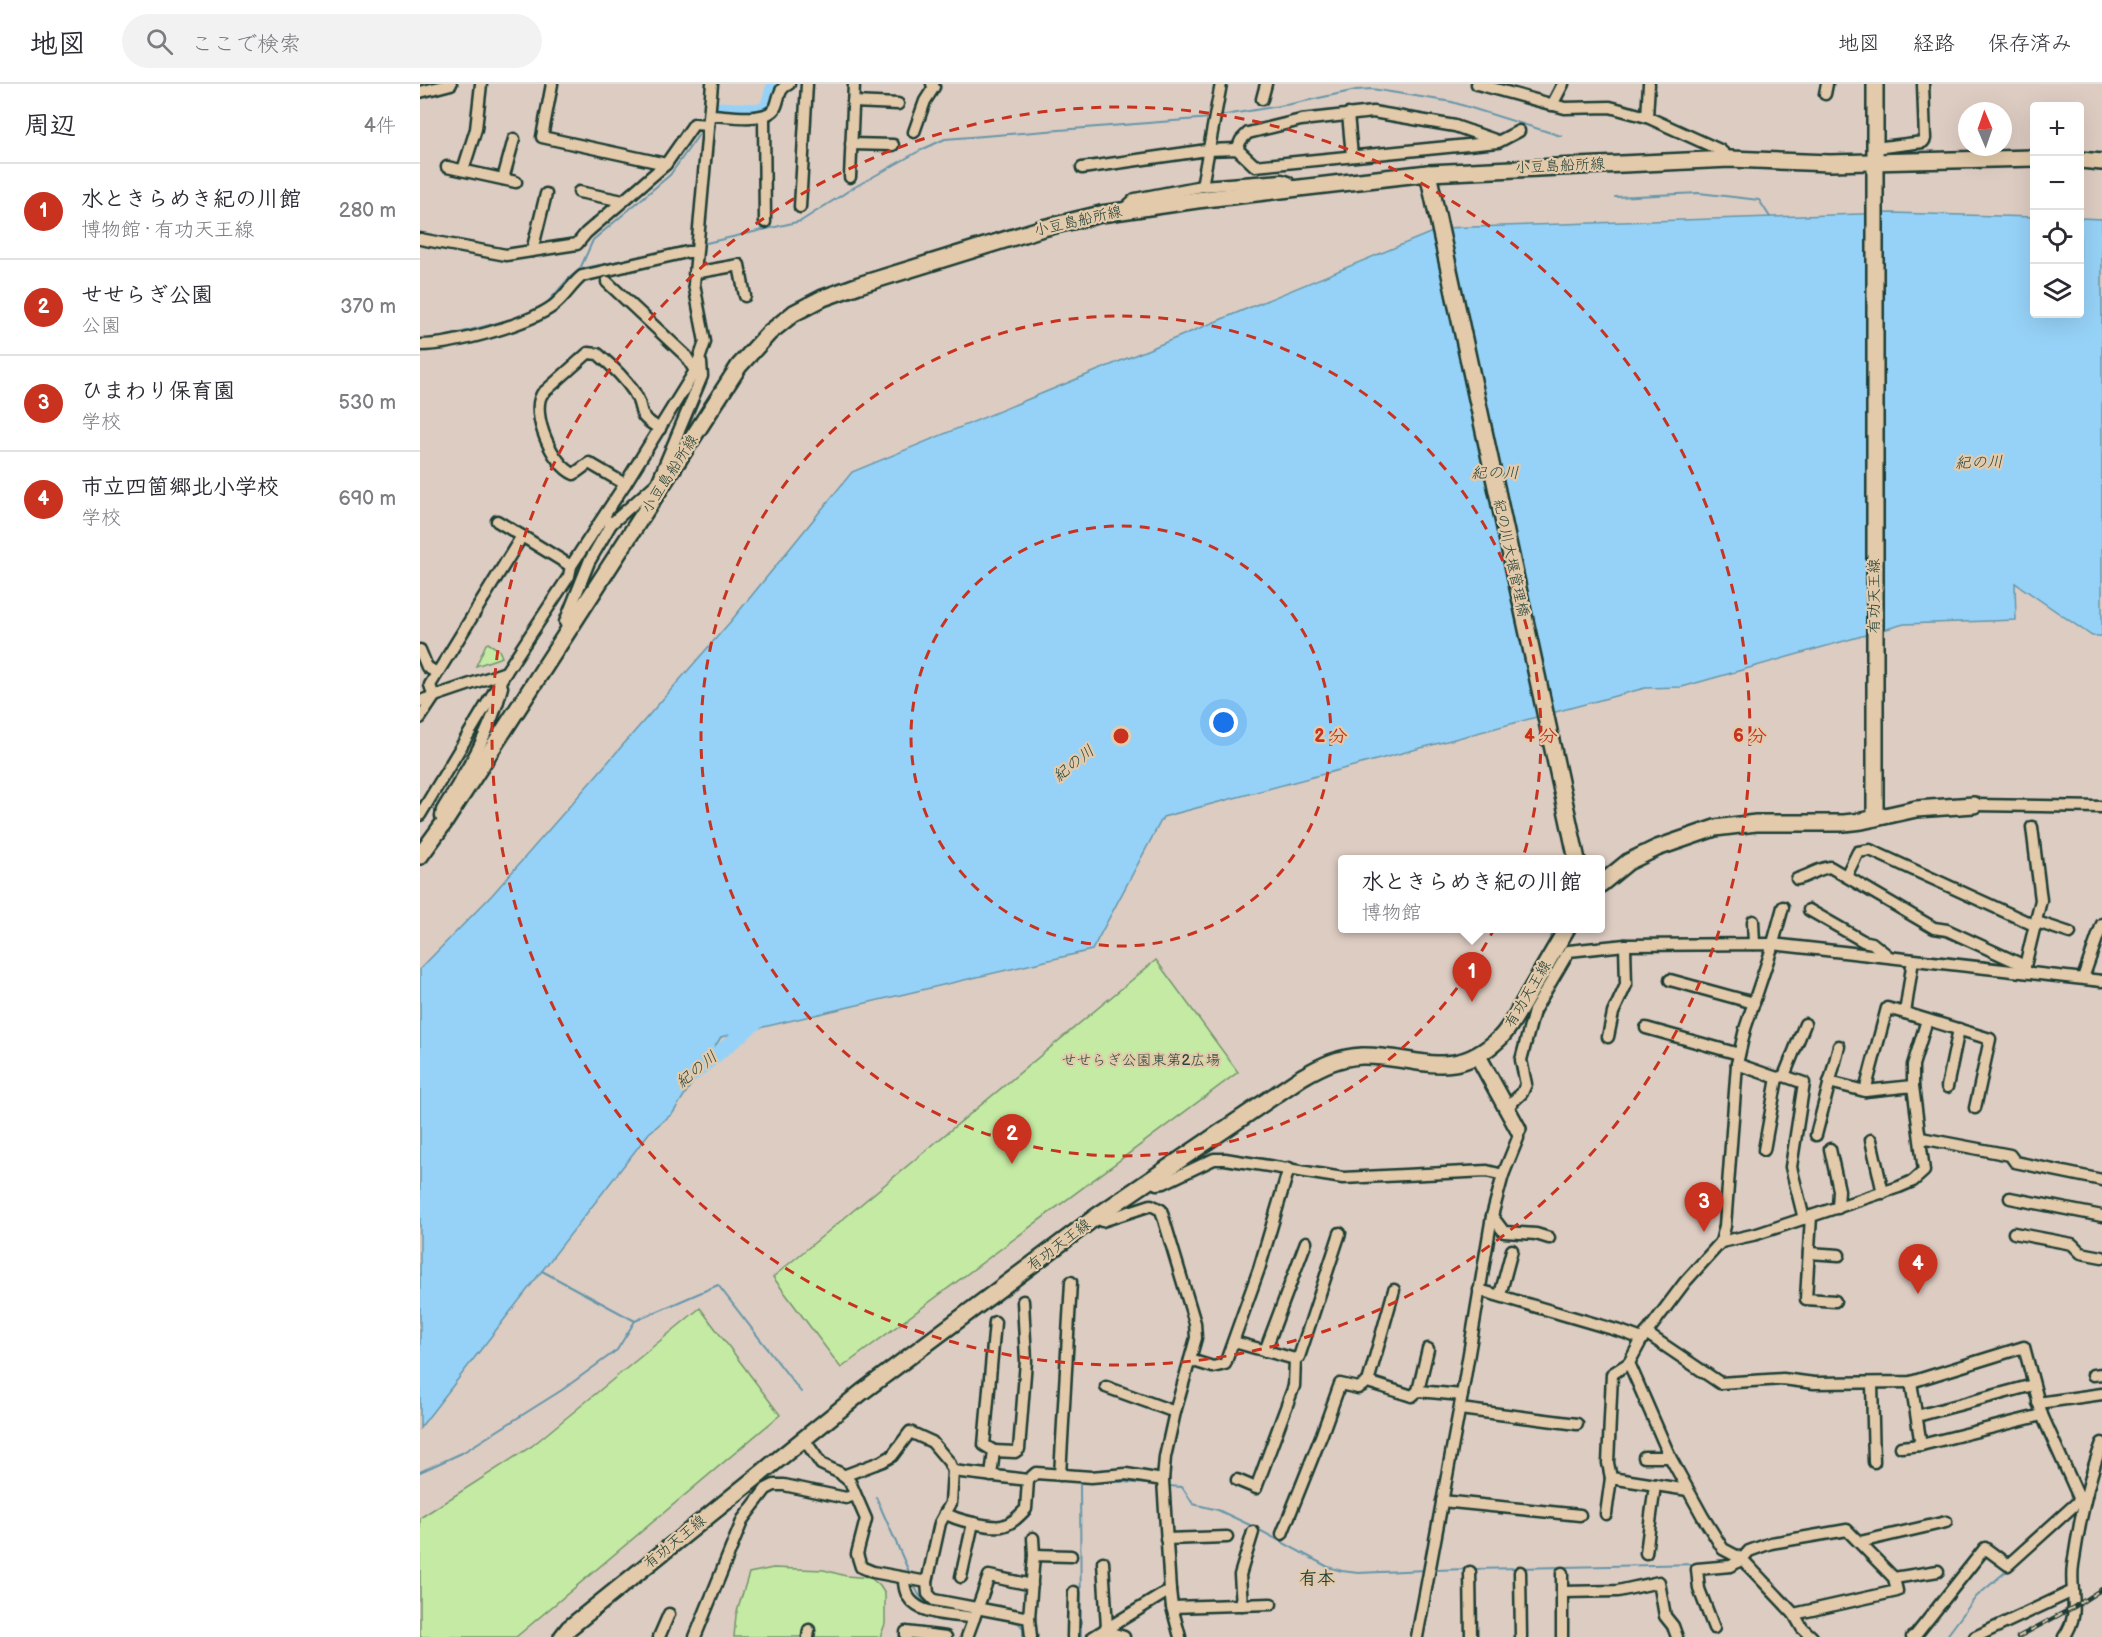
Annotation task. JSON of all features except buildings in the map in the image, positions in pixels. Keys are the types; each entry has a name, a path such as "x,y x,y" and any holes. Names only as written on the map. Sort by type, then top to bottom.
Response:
{"main road":[{"name":"有功天王線","path":"1875,84 1875,818"},
{"name":"小豆島船所線","path":"420,856 569,631 660,485 739,366 769,333 794,313 823,298 1043,228 1122,211 1292,189 1730,159 1830,163 1875,159 2030,158"},
{"path":"2084,160 2102,162"},
{"name":"紀の川大堰管理橋","path":"1429,180 1576,855"},
{"path":"1605,881 1628,862 1657,848 1715,828 1756,823 1844,823 1916,809 1974,805"},
{"name":"有功天王線","path":"562,1637 569,1628 862,1392 1097,1216 1302,1077 1322,1065 1360,1056 1380,1056 1447,1064 1465,1062 1478,1056 1502,1036 1564,933"},
{"path":"1478,1056 1518,1129"}],"street":[{"path":"420,92 451,84"},
{"path":"463,170 476,129 481,84"},
{"path":"552,84 542,137 666,164"},
{"path":"569,631 565,622 607,521 625,484 695,371 705,342 694,273 712,84"},
{"path":"420,238 506,255 578,244 586,233 666,164 694,124 709,120 764,118 773,112 780,90 789,84"},
{"path":"800,207 807,84"},
{"path":"850,177 854,84"},
{"path":"914,132 925,101 933,87 932,84"},
{"path":"1202,186 1221,84"},
{"path":"1262,99 1266,84"},
{"path":"1478,84 1507,88 1565,108 1611,107 1647,117 1720,150 1730,159"},
{"path":"1552,105 1563,84"},
{"path":"1647,117 1649,84"},
{"path":"1875,159 1923,142 1925,139 1923,84"},
{"path":"853,102 898,104"},
{"path":"1237,149 1241,140 1248,133 1301,120 1373,112 1455,126 1498,141"},
{"path":"1348,114 1352,156"},
{"path":"764,118 765,222"},
{"path":"1082,168 1207,150 1237,149 1255,166 1498,141 1519,131"},
{"path":"503,179 514,139"},
{"path":"851,144 894,146"},
{"path":"447,167 516,182"},
{"path":"1122,211 1135,199 1202,186 1282,180 1288,182 1292,189"},
{"path":"579,192 623,201"},
{"path":"532,251 546,194"},
{"path":"420,345 443,343 528,320 556,304 582,276 687,252 696,247"},
{"path":"694,273 739,265 745,296"},
{"path":"607,282 686,356 695,371"},
{"path":"686,356 705,342"},
{"path":"625,484 593,463 586,464 574,474 564,468 557,460 540,424 538,400 588,353 598,354 633,391 640,414 660,429"},
{"path":"420,815 506,672 569,576 571,566 607,521 660,485 702,376 700,360"},
{"path":"496,521 571,566"},
{"path":"434,697 430,685 522,536"},
{"path":"420,650 427,667 437,673"},
{"path":"420,701 506,672"},
{"path":"444,823 441,816 442,810 470,765 496,712 506,672"},
{"path":"420,718 434,697"},
{"path":"1974,805 2102,807"},
{"path":"2025,969 2041,900 2032,827"},
{"path":"1846,876 1858,852 1870,850 2037,924 2070,933"},
{"path":"1797,879 1830,867 1934,928 1947,930 2025,969"},
{"path":"1606,1514 1611,1478 1608,1463 1612,1374 1629,1363 1644,1336 1685,1282 1721,1242 1725,1226 1738,1059 1783,907"},
{"path":"1809,910 1872,944 1887,956"},
{"path":"1753,921 1754,944"},
{"path":"2083,978 2102,924"},
{"path":"1506,1108 1522,1094 1526,1084 1521,1060 1534,1011 1569,951 1588,947 1625,945 1772,944 1914,960 2025,969 2102,981"},
{"path":"1608,1037 1614,1013 1626,985 1625,945"},
{"path":"1905,1013 1914,960"},
{"path":"1670,980 1754,1003"},
{"path":"1865,1091 1887,1008 1990,1039 1975,1108"},
{"path":"1721,1242 1757,1234 1883,1193 1913,1181 1924,1171 1913,1086 1913,1065 1927,1020"},
{"path":"1764,1150 1781,1077 1805,1024"},
{"path":"1646,1028 1738,1059 1781,1077 1804,1083 1791,1167 1808,1218 1809,1252 1806,1299 1835,1301"},
{"path":"1947,1087 1959,1029"},
{"path":"1816,1136 1839,1046"},
{"path":"1829,1082 1865,1091 1913,1086"},
{"path":"1417,1637 1460,1409 1492,1216 1503,1175 1518,1138 1518,1129"},
{"path":"1921,1138 2010,1155 2015,1162 2102,1180"},
{"path":"1871,1140 1883,1193"},
{"path":"1830,1149 1839,1190 1838,1208"},
{"path":"1156,1184 1164,1183 1214,1159 1288,1168 1343,1178 1487,1171 1503,1175"},
{"path":"1190,1360 1214,1367 1226,1364 1259,1269 1288,1168"},
{"path":"2010,1198 2102,1216"},
{"path":"1097,1216 1102,1221 1152,1205 1161,1210 1195,1323 1196,1338 1175,1412 1165,1457 1163,1484 1170,1590 1180,1637"},
{"path":"1492,1216 1504,1232 1536,1234 1549,1238"},
{"path":"1238,1480 1256,1488 1294,1386 1295,1359 1299,1356 1340,1233"},
{"path":"2014,1233 2072,1244 2081,1253 2102,1257"},
{"path":"1265,1351 1306,1242"},
{"path":"1500,1295 1512,1250"},
{"path":"1809,1252 1839,1255"},
{"path":"1060,1475 1071,1282"},
{"path":"1368,1383 1394,1290"},
{"path":"1479,1290 1644,1336 1720,1383 1784,1379 1814,1383 1911,1382 2024,1347 2042,1415 2082,1504"},
{"path":"995,1322 984,1445 994,1451 1015,1452 1018,1449 1026,1361 1023,1301"},
{"path":"1234,1342 1295,1359"},
{"path":"1281,1534 1340,1384 1358,1388 1368,1383 1412,1396 1418,1391 1428,1348"},
{"path":"1629,1363 1670,1457 1723,1549 1794,1614 1802,1628 1812,1637"},
{"path":"1911,1382 1921,1445"},
{"path":"1872,1383 1874,1462"},
{"path":"1917,1416 2033,1385"},
{"path":"1106,1387 1175,1412"},
{"path":"1418,1391 1462,1395"},
{"path":"2038,1403 2102,1394"},
{"path":"1460,1409 1577,1424"},
{"path":"1901,1447 1921,1445 2042,1415"},
{"path":"843,1476 891,1456 910,1432 932,1442 949,1462 953,1471 951,1503 940,1523 923,1582 928,1594 934,1600 975,1613"},
{"path":"804,1438 822,1464 850,1482 866,1519 856,1554 861,1566 873,1572 923,1582"},
{"path":"2064,1637 2073,1621 2072,1569 2082,1504 2102,1443"},
{"path":"991,1476 994,1451"},
{"path":"1644,1457 1670,1457"},
{"path":"953,1471 1028,1480"},
{"path":"945,1513 950,1517 1000,1527 1013,1521 1026,1509 1028,1480 1036,1473 1091,1477 1126,1474 1163,1484"},
{"path":"1611,1478 1688,1490"},
{"path":"695,1637 742,1519 766,1490 774,1485 784,1485 846,1498 855,1495"},
{"path":"1646,1553 1655,1485"},
{"path":"1442,1501 1580,1515"},
{"path":"1912,1637 1985,1548 2008,1565 2082,1504"},
{"path":"961,1577 974,1522"},
{"path":"1860,1542 1946,1522"},
{"path":"1714,1628 1699,1589 1697,1569 1738,1562 1749,1551 1771,1543 1847,1530 1894,1578 1897,1591 1794,1614"},
{"path":"1242,1605 1240,1575 1252,1532"},
{"path":"1166,1539 1227,1537"},
{"path":"1031,1637 1029,1617 1034,1555 1033,1538"},
{"path":"1034,1555 1071,1556"},
{"path":"1103,1562 1108,1632 1124,1637"},
{"path":"1894,1578 1938,1571"},
{"path":"1470,1572 1471,1637"},
{"path":"1520,1572 1521,1637"},
{"path":"1562,1573 1562,1637"},
{"path":"967,1637 989,1576 1032,1585"},
{"path":"905,1578 905,1593 910,1602 922,1609 1029,1617"},
{"path":"1562,1592 1618,1591 1659,1582 1665,1616 1673,1626 1677,1637"},
{"path":"1093,1637 1170,1590"},
{"path":"1975,1637 2073,1591"},
{"path":"1073,1637 1074,1592"},
{"path":"1172,1607 1271,1604"},
{"path":"659,1637 669,1614"},
{"path":"906,1637 906,1632 946,1637"}],"green space":[{"path":"486,644 499,650 502,657 476,666"},
{"name":"せせらぎ公園東第2広場","path":"1156,960 1238,1072 841,1368 773,1277"},
{"path":"700,1308 780,1415 516,1637 420,1637 420,1518 532,1446"},
{"path":"773,1568 824,1570 846,1576 871,1578 885,1594 885,1624 880,1637 734,1637 736,1615 749,1573"}],"water":[{"name":"紀の川","path":"1891,213 2030,217 2030,318 2084,318 2084,218 2102,219 2102,636 2092,636 2015,583 2016,620 1904,624 1682,687 1645,688 1163,817 1092,950 721,1037 673,1113 649,1133 420,1428 420,969 492,895 731,621 852,472 1442,228"}],"waterway":[{"path":"716,109 760,111 769,103 776,84"},
{"path":"1219,116 1372,89 1452,102 1561,136"},
{"path":"702,244 801,221 853,188 945,139 1211,118"},
{"path":"580,269 593,240 670,175 702,130"},
{"path":"1615,197 1699,193 1759,200 1770,217"},
{"path":"535,310 548,302 580,269 658,253"},
{"path":"440,338 516,318"},
{"name":"紀の川","path":"688,1078 760,1019"},
{"path":"542,1271 635,1321"},
{"path":"420,1472 462,1453 562,1390 617,1350 635,1321 718,1285 801,1392"},
{"path":"1081,1637 1080,1482 1088,1482"},
{"path":"1094,1482 1160,1485"},
{"path":"1168,1486 1182,1487 1193,1504 1218,1510 1328,1567 1358,1573 1426,1570"},
{"path":"876,1497 910,1574"},
{"path":"1946,1637 1976,1597 2079,1509"},
{"path":"1704,1563 1731,1560"},
{"path":"1473,1569 1699,1564"},
{"path":"1738,1565 1773,1599"},
{"path":"1434,1570 1468,1569"},
{"path":"913,1582 923,1600 934,1605"},
{"path":"1016,1620 1023,1628 1023,1637"}],"railway":[{"path":"2018,1637 2102,1589"}],"place":[{"name":"水ときらめき紀の川館","path":"1472,1002"},
{"name":"せせらぎ公園","path":"1012,1164"},
{"name":"ひまわり保育園","path":"1704,1232"},
{"name":"市立四箇郷北小学校","path":"1918,1294"}],"district":[{"name":"有本","path":"1317,1578"}]}
